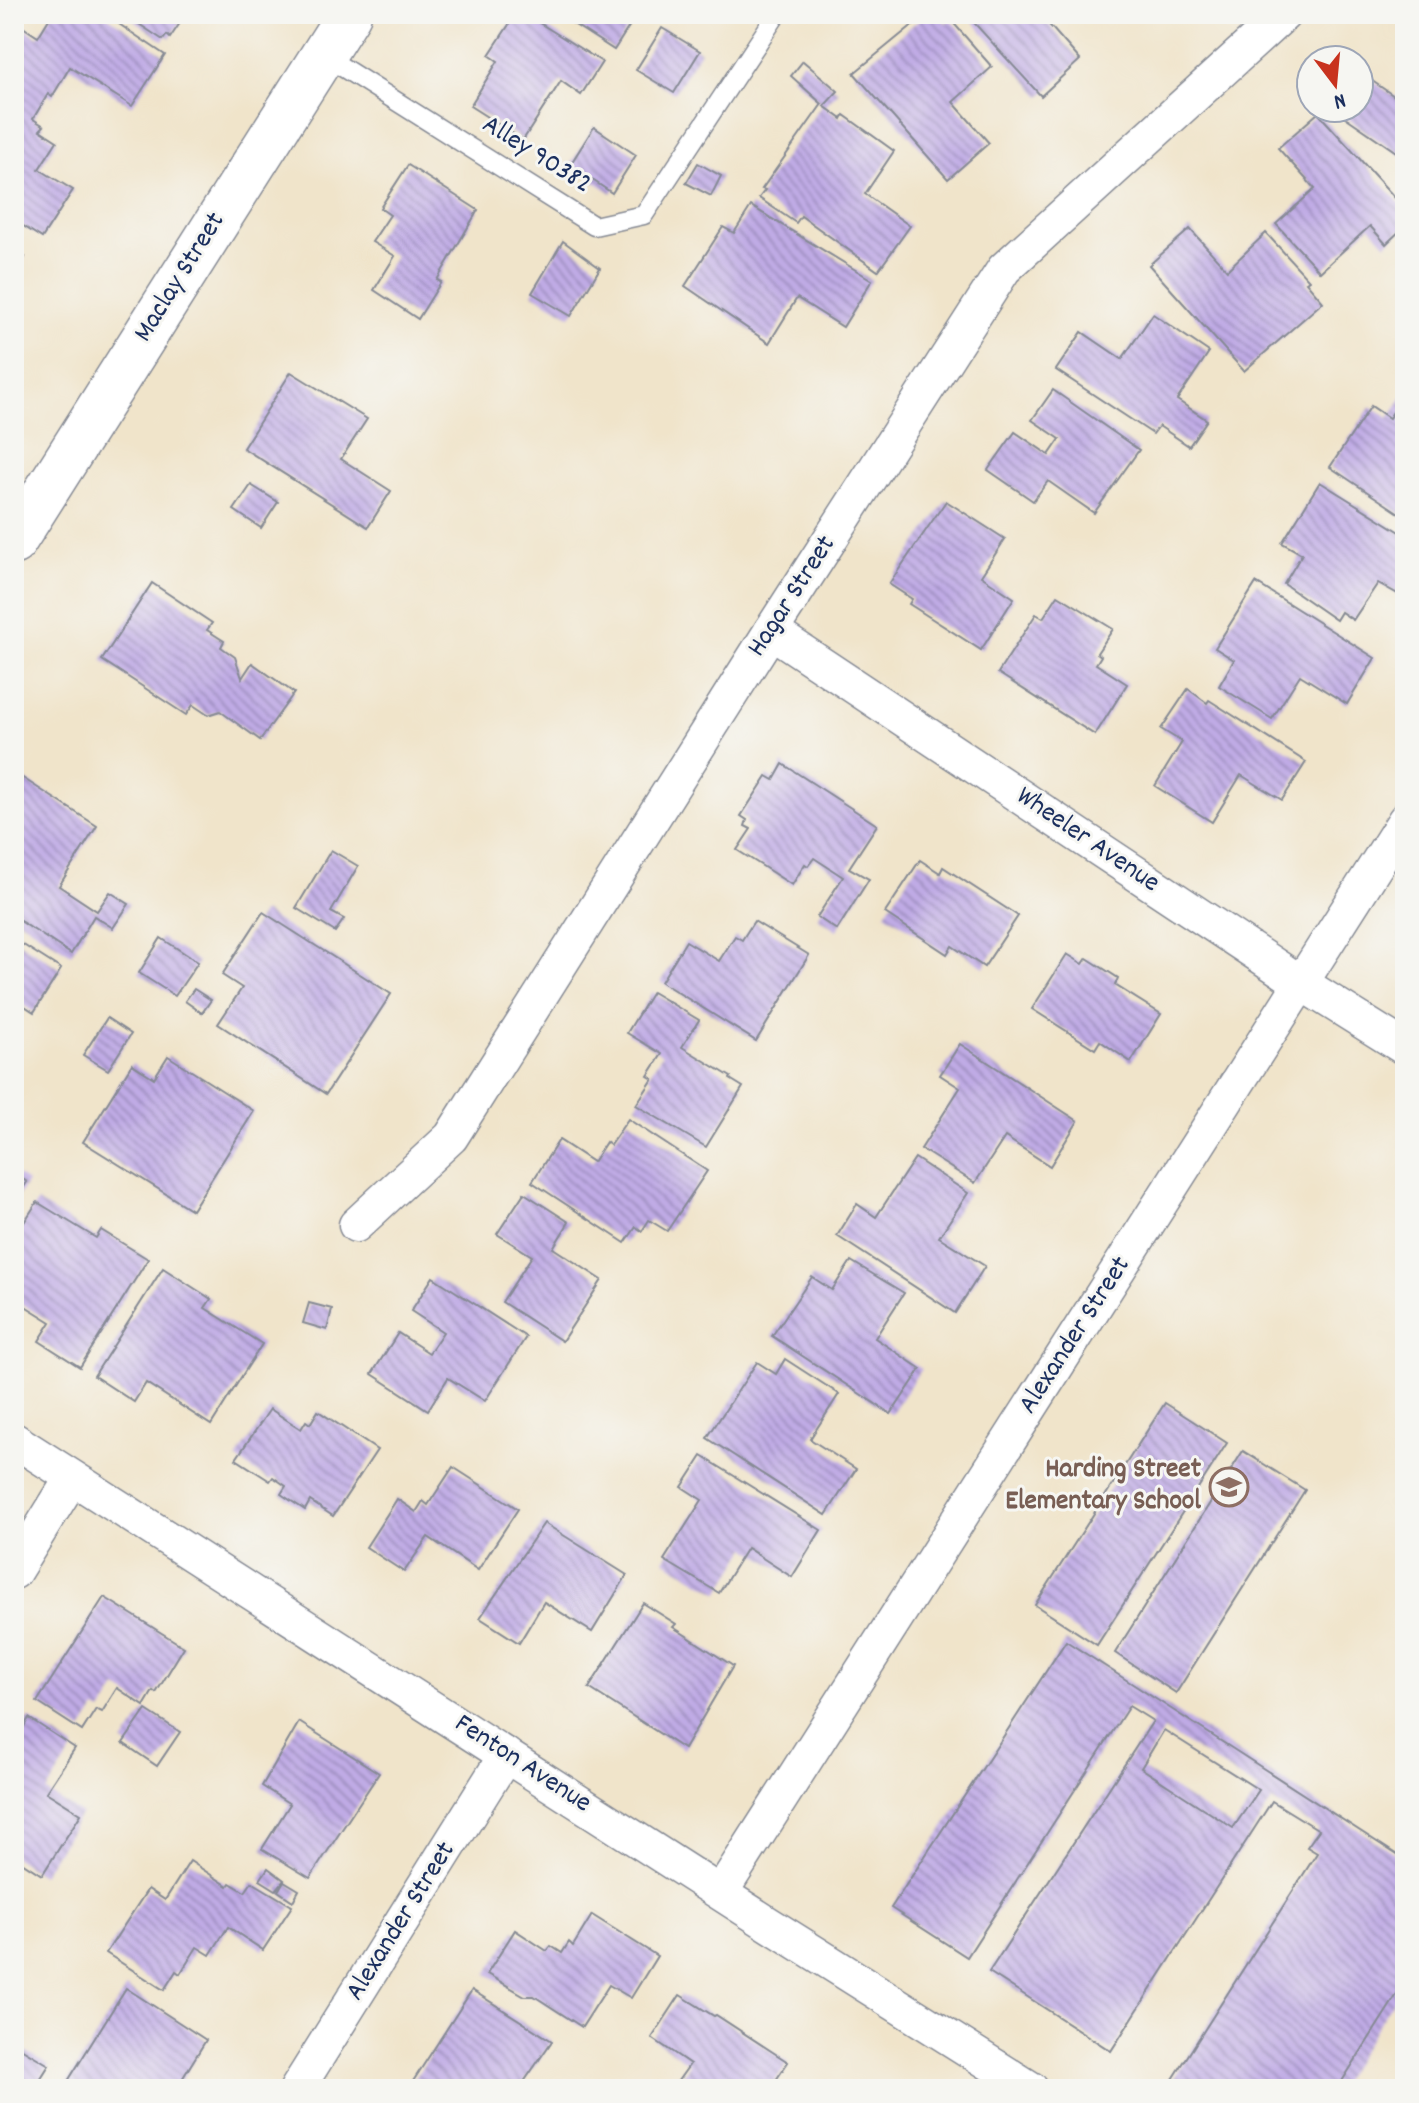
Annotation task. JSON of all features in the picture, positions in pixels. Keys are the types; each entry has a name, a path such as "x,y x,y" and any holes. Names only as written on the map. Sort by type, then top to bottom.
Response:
{"street":[{"name":"Maclay Street","path":"14,542 349,14"},
{"name":"Hagar Street","path":"356,1225 451,1137 1004,269 1284,14"},
{"name":"Wheeler Avenue","path":"771,631 1301,983 1405,1048"},
{"name":"Alexander Street","path":"721,1892 1405,820"},
{"name":"Fenton Avenue","path":"14,1440 1031,2089"},
{"path":"14,1572 72,1478"},
{"name":"Alexander Street","path":"297,2089 506,1755"}],"lane":[{"name":"Alley 90382","path":"323,55 594,226 644,215 777,14"}],"building":[{"path":"52,14 104,14 165,55 132,106 70,67 52,97 48,94 33,119 44,126 40,130 57,141 39,169 73,190 42,238 14,220 14,21 38,37"},
{"path":"124,14 186,14 170,38 167,35 163,40"},
{"path":"516,14 525,14 602,62 581,95 561,81 523,140 470,106 498,61 489,55"},
{"path":"558,14 637,14 614,50"},
{"path":"926,14 939,14 946,23 950,19 992,67 953,102 989,143 948,179 854,73"},
{"path":"966,14 1051,14 1045,20 1080,60 1041,96"},
{"path":"662,28 700,51 674,93 636,70"},
{"path":"803,61 838,91 824,106 842,119 844,115 894,151 865,194 910,226 878,271 801,216 796,223 759,198 765,190 762,189 822,104 791,76"},
{"path":"1375,83 1397,98 1405,87 1405,158 1355,124 1375,124"},
{"path":"1305,124 1328,124 1405,209 1405,226 1386,244 1370,226 1320,272 1276,224 1315,189 1278,148"},
{"path":"594,127 636,155 612,193 570,165"},
{"path":"698,163 721,176 711,196 686,183"},
{"path":"408,165 478,210 418,319 374,290 395,256 372,242 390,215 380,208"},
{"path":"751,206 872,280 843,327 797,298 769,343 685,286 723,227 734,233"},
{"path":"1190,229 1227,270 1266,233 1309,280 1306,282 1323,302 1244,371 1149,265"},
{"path":"563,241 600,268 571,316 532,293"},
{"path":"14,250 25,257 14,274"},
{"path":"1153,314 1209,352 1177,400 1207,420 1189,446 1159,426 1153,434 1056,370 1082,332 1122,359"},
{"path":"291,372 367,419 341,459 391,491 368,527 243,448"},
{"path":"1053,390 1139,450 1094,513 1048,481 1033,501 988,470 1015,432 1049,455 1060,439 1032,420"},
{"path":"1405,394 1405,517 1330,467 1371,406 1389,418"},
{"path":"1320,482 1405,535 1405,598 1378,583 1353,620 1341,612 1336,620 1284,584 1302,554 1282,543"},
{"path":"251,485 278,502 261,528 234,510"},
{"path":"946,501 1005,539 981,576 1014,598 981,650 909,604 912,599 889,584"},
{"path":"152,583 212,623 207,630 224,641 221,647 235,657 242,678 252,663 294,693 260,740 220,711 208,715 193,705 186,715 102,660"},
{"path":"1256,583 1375,658 1347,704 1300,675 1272,719 1219,686 1234,660 1215,648"},
{"path":"1058,595 1113,629 1097,653 1101,656 1096,664 1127,684 1095,735 998,673 1036,614 1043,618"},
{"path":"1188,689 1306,762 1282,800 1241,775 1212,822 1155,786 1182,742 1161,729"},
{"path":"783,764 877,825 849,868 869,879 837,930 817,917 843,877 814,858 808,866 805,864 792,885 737,850 751,829 745,826 747,820 741,816 767,776 774,780"},
{"path":"18,775 97,826 59,886 97,911 110,892 129,904 113,928 94,916 71,954 14,917 14,782"},
{"path":"331,850 358,866 331,912 344,919 335,932 296,908"},
{"path":"920,860 940,873 943,867 1018,916 984,967 952,946 947,954 885,913"},
{"path":"263,912 391,994 326,1094 218,1024 242,988 222,975"},
{"path":"754,921 809,955 756,1041 661,982 686,941 719,961 735,936 742,940"},
{"path":"161,938 198,962 175,996 139,973"},
{"path":"14,939 61,969 34,1012 14,999"},
{"path":"1067,954 1083,964 1087,958 1118,978 1115,985 1161,1014 1131,1062 1100,1041 1095,1049 1032,1009"},
{"path":"194,989 211,1000 202,1013 185,1001"},
{"path":"652,992 699,1020 682,1047 743,1087 706,1147 636,1105 653,1079 648,1076 662,1054 627,1033"},
{"path":"107,1018 131,1034 108,1070 83,1055"},
{"path":"960,1044 1078,1121 1050,1166 1005,1137 975,1183 921,1149 960,1088 940,1075"},
{"path":"168,1056 254,1111 192,1210 83,1142 132,1064 154,1078"},
{"path":"628,1119 707,1171 667,1231 649,1220 642,1231 636,1227 625,1243 532,1182 559,1140 593,1162 606,1142 610,1145"},
{"path":"915,1158 968,1193 939,1237 985,1266 955,1313 837,1236 857,1204 876,1217"},
{"path":"14,1173 27,1182 14,1203"},
{"path":"524,1193 569,1222 553,1248 602,1280 562,1341 502,1302 532,1256 497,1234"},
{"path":"37,1202 96,1238 101,1230 148,1259 80,1367 39,1341 51,1322 14,1299 14,1238"},
{"path":"851,1261 904,1293 875,1338 921,1369 891,1414 772,1336 812,1277 832,1290"},
{"path":"163,1268 211,1299 205,1308 262,1344 211,1425 146,1383 134,1402 94,1376"},
{"path":"433,1277 526,1337 485,1401 448,1378 428,1410 372,1374 398,1333 429,1353 443,1332 411,1311"},
{"path":"309,1303 332,1309 327,1330 303,1323"},
{"path":"785,1359 839,1394 810,1439 856,1469 826,1515 707,1438 757,1362 776,1374"},
{"path":"1165,1403 1227,1443 1097,1645 1035,1605"},
{"path":"270,1409 301,1429 306,1421 310,1424 318,1411 377,1450 333,1516 310,1501 305,1510 281,1494 286,1486 273,1477 270,1481 236,1459"},
{"path":"1243,1451 1305,1490 1176,1693 1115,1653"},
{"path":"702,1456 821,1530 792,1577 747,1548 719,1593 664,1560 702,1500 682,1487"},
{"path":"453,1467 518,1509 478,1570 428,1537 404,1572 366,1547 397,1499 416,1512 423,1501 428,1505"},
{"path":"544,1523 627,1575 592,1632 544,1602 519,1643 480,1618"},
{"path":"104,1597 184,1647 156,1693 153,1691 144,1706 117,1688 102,1712 96,1709 82,1731 37,1702"},
{"path":"643,1603 676,1624 673,1627 733,1666 684,1749 589,1688"},
{"path":"1066,1641 1405,1860 1405,1982 1337,2089 1168,2087 1317,1853 1307,1847 1319,1830 1272,1801 1111,2051 989,1972 1153,1721 1129,1706 967,1957 891,1908","holes":["1164,1730 1259,1790 1233,1828 1141,1768"]},
{"path":"146,1710 180,1732 157,1766 123,1743"},
{"path":"29,1718 75,1748 46,1792 81,1814 42,1875 14,1857 14,1743"},
{"path":"299,1722 379,1773 310,1878 262,1849 290,1804 262,1786"},
{"path":"190,1861 228,1886 230,1883 245,1892 252,1882 292,1906 263,1950 228,1927 210,1955 197,1947 180,1974 176,1971 164,1990 106,1953 148,1889 165,1900"},
{"path":"268,1868 284,1880 276,1890 260,1880"},
{"path":"284,1881 299,1890 293,1901 278,1891"},
{"path":"592,1915 657,1956 631,1998 609,1985 582,2027 534,1996 525,1996 487,1974 515,1930 547,1951 551,1946 562,1953 569,1942 573,1946"},
{"path":"126,1988 206,2040 176,2089 63,2089"},
{"path":"472,1990 552,2041 519,2089 408,2089"},
{"path":"680,1995 788,2062 770,2089 675,2089 690,2064 652,2038"},
{"path":"14,2044 49,2065 34,2089 23,2089 14,2083"}],"place":[{"name":"Harding Street Elementary School","path":"1229,1487"}]}
